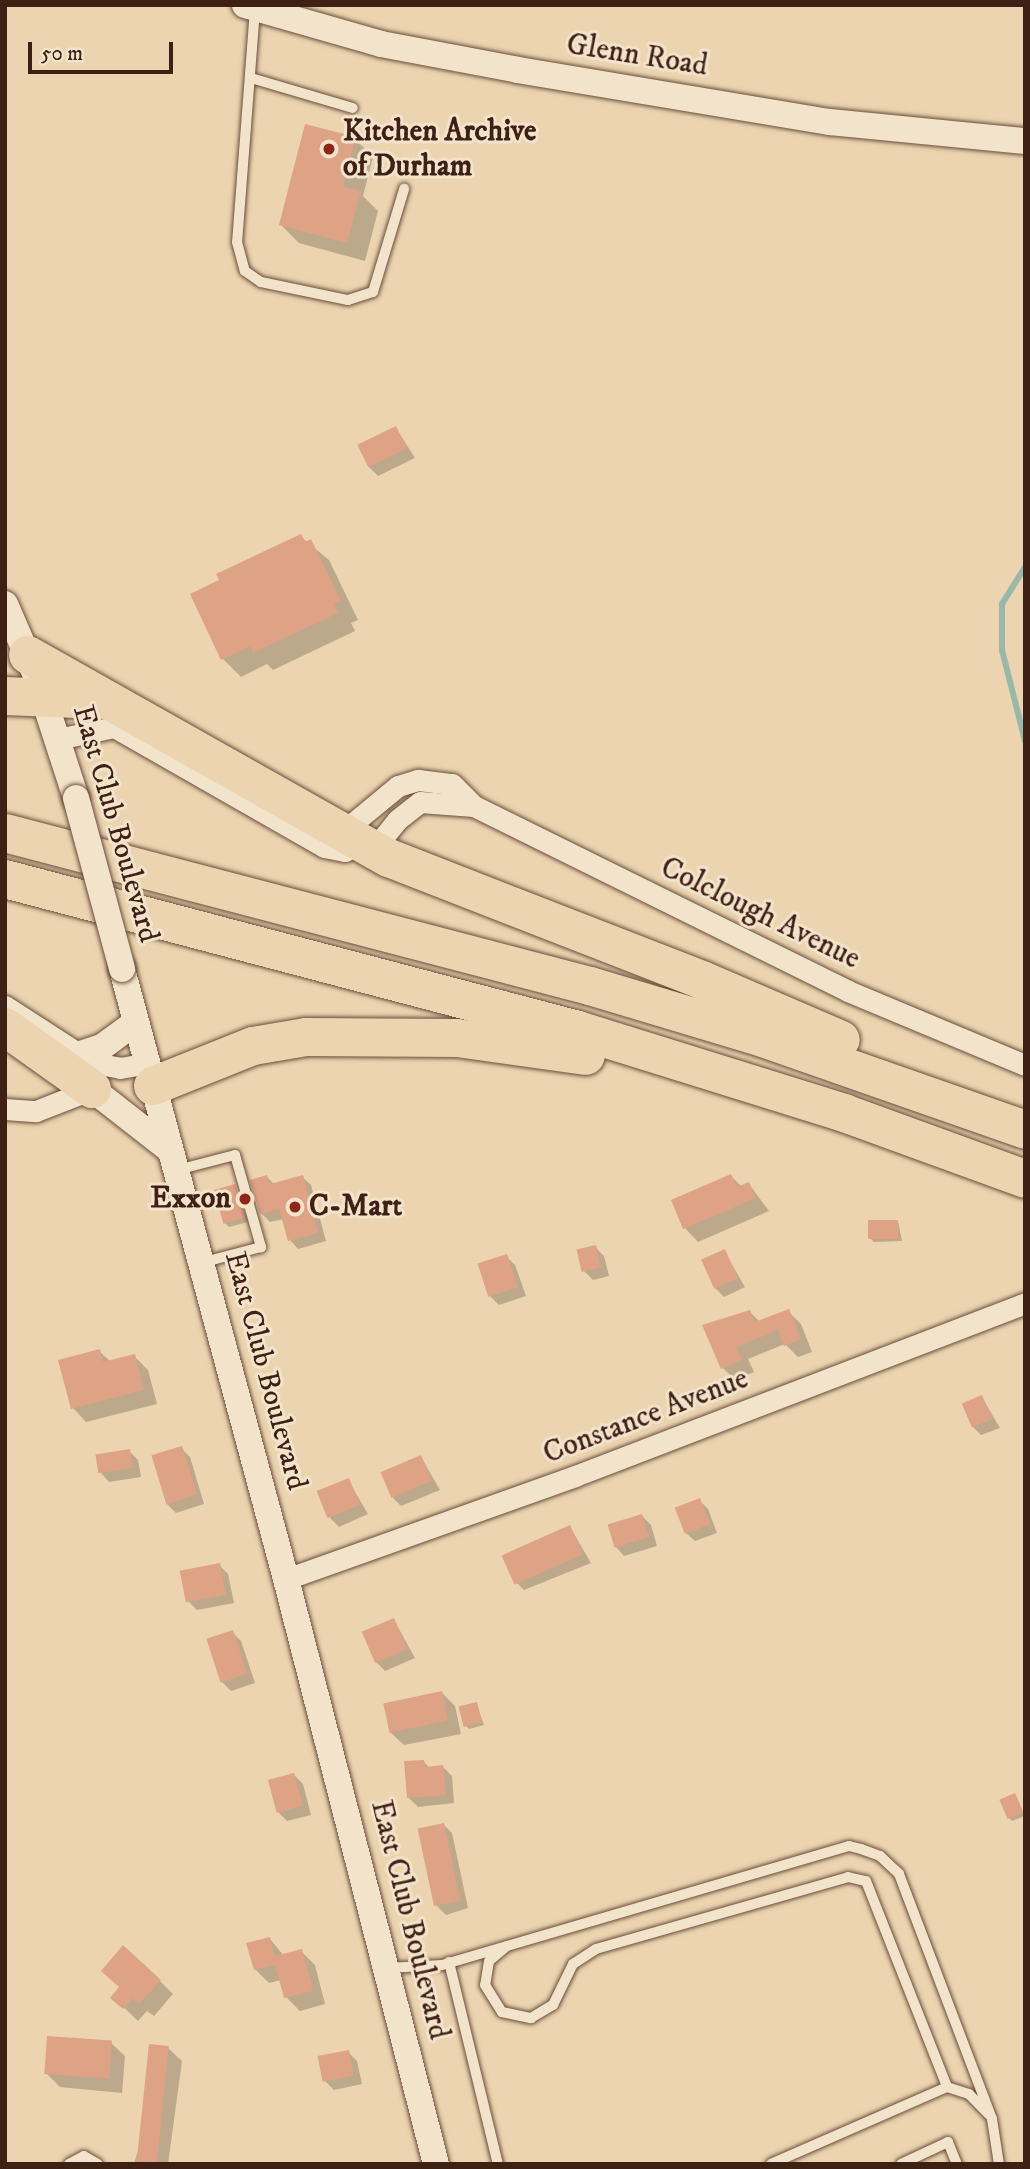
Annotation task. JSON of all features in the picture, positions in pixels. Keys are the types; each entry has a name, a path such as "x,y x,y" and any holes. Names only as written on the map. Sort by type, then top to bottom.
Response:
{"highway":[{"path":"14,638 106,700 357,842 702,980 852,1045 880,1077"},
{"path":"5,696 106,700"},
{"path":"5,833 590,986 880,1077 1025,1130"},
{"path":"5,879 553,1023 746,1082 1025,1179"},
{"path":"5,1027 86,1072"},
{"path":"150,1074 253,1046 306,1037 348,1036 493,1041 746,1082"}],"street":[{"name":"Glenn Road","path":"250,7 381,44 518,70 830,122 1025,141"},
{"name":"East Club Boulevard","path":"14,638 44,698 76,798 286,1579 436,2164"},
{"path":"58,739 114,727 324,847 345,851 357,842"},
{"name":"Colclough Avenue","path":"357,842 375,801 409,781 452,784 474,806 848,991 1025,1065"},
{"name":"Colclough Avenue","path":"357,842 397,820 420,802 474,806"},
{"path":"5,1006 86,1072 173,1160"},
{"path":"5,1109 36,1111 86,1072 102,1047 136,1022"},
{"path":"86,1072 107,1068 150,1074"},
{"path":"86,1072 131,1092 150,1074"},
{"name":"Constance Avenue","path":"286,1579 575,1476 1025,1303"}],"lane":[{"path":"250,7 251,78 237,242 246,271 261,282 348,300 373,292 404,189"},
{"path":"251,78 353,108"},
{"path":"173,1160 235,1155 261,1247 201,1263"},
{"path":"387,1968 449,1962 849,1846 861,1849 880,1856 898,1874 992,2119 999,2164"},
{"path":"507,1946 489,1961 485,1985 502,2012 531,2018 553,2005 573,1964 596,1949 858,1876 872,1888 947,2087"},
{"path":"449,1962 498,2164"},
{"path":"771,2164 947,2087 969,2094 992,2119"},
{"path":"901,2164 948,2142 957,2164"},
{"path":"69,2164 84,2155 98,2164"}],"building":[{"path":"305,124 356,137 343,187 361,191 347,243 279,225"},
{"path":"396,426 407,448 368,467 357,445"},
{"path":"301,534 305,542 311,539 341,601 334,604 338,613 253,653 250,646 221,660 190,594 219,580 216,574"},
{"path":"731,1174 737,1187 749,1182 756,1198 683,1229 671,1200"},
{"name":"C-Mart","path":"267,1175 270,1184 303,1175 318,1233 288,1241 279,1209 260,1214 250,1180"},
{"path":"235,1184 245,1218 223,1224 214,1190"},
{"path":"868,1220 898,1220 898,1239 868,1239"},
{"path":"596,1245 601,1267 582,1272 577,1249"},
{"path":"725,1249 738,1278 714,1289 701,1260"},
{"path":"507,1254 518,1287 488,1297 478,1264"},
{"path":"789,1309 801,1339 784,1346 778,1330 737,1347 742,1360 721,1369 702,1325 750,1310 755,1322"},
{"path":"100,1349 103,1362 135,1354 144,1390 71,1409 58,1360"},
{"path":"982,1395 992,1419 972,1428 962,1404"},
{"path":"182,1446 197,1495 166,1504 151,1455"},
{"path":"130,1449 133,1468 98,1473 95,1454"},
{"path":"421,1455 432,1481 391,1498 380,1472"},
{"path":"349,1478 360,1505 327,1518 317,1491"},
{"path":"700,1498 710,1524 685,1534 675,1508"},
{"path":"642,1514 649,1537 615,1547 608,1525"},
{"path":"570,1525 583,1554 514,1585 501,1556"},
{"path":"220,1563 226,1594 186,1602 180,1571"},
{"path":"394,1618 407,1649 375,1663 362,1632"},
{"path":"233,1630 247,1674 221,1682 206,1639"},
{"path":"442,1691 448,1720 390,1733 383,1703"},
{"path":"477,1702 482,1722 464,1727 459,1707"},
{"path":"424,1760 425,1767 443,1765 446,1795 407,1798 404,1761"},
{"path":"294,1773 303,1806 277,1813 268,1780"},
{"path":"1015,1793 1023,1812 1008,1819 999,1800"},
{"path":"444,1823 460,1900 434,1906 418,1829"},
{"path":"270,1937 275,1956 302,1949 313,1991 284,1998 275,1965 254,1970 246,1943"},
{"path":"123,1945 161,1980 139,2004 133,1998 123,2009 110,1998 119,1987 101,1971"},
{"path":"47,2036 112,2041 109,2078 44,2074"},
{"path":"149,2044 169,2046 156,2164 136,2164"},
{"path":"349,2050 354,2076 323,2082 318,2056"}],"waterway":[{"path":"1025,567 1002,604 1002,650 1025,741"}],"place":[{"name":"Kitchen Archive of Durham","path":"329,149"},
{"name":"Exxon","path":"245,1199"},
{"name":"C-Mart","path":"295,1207"}]}
